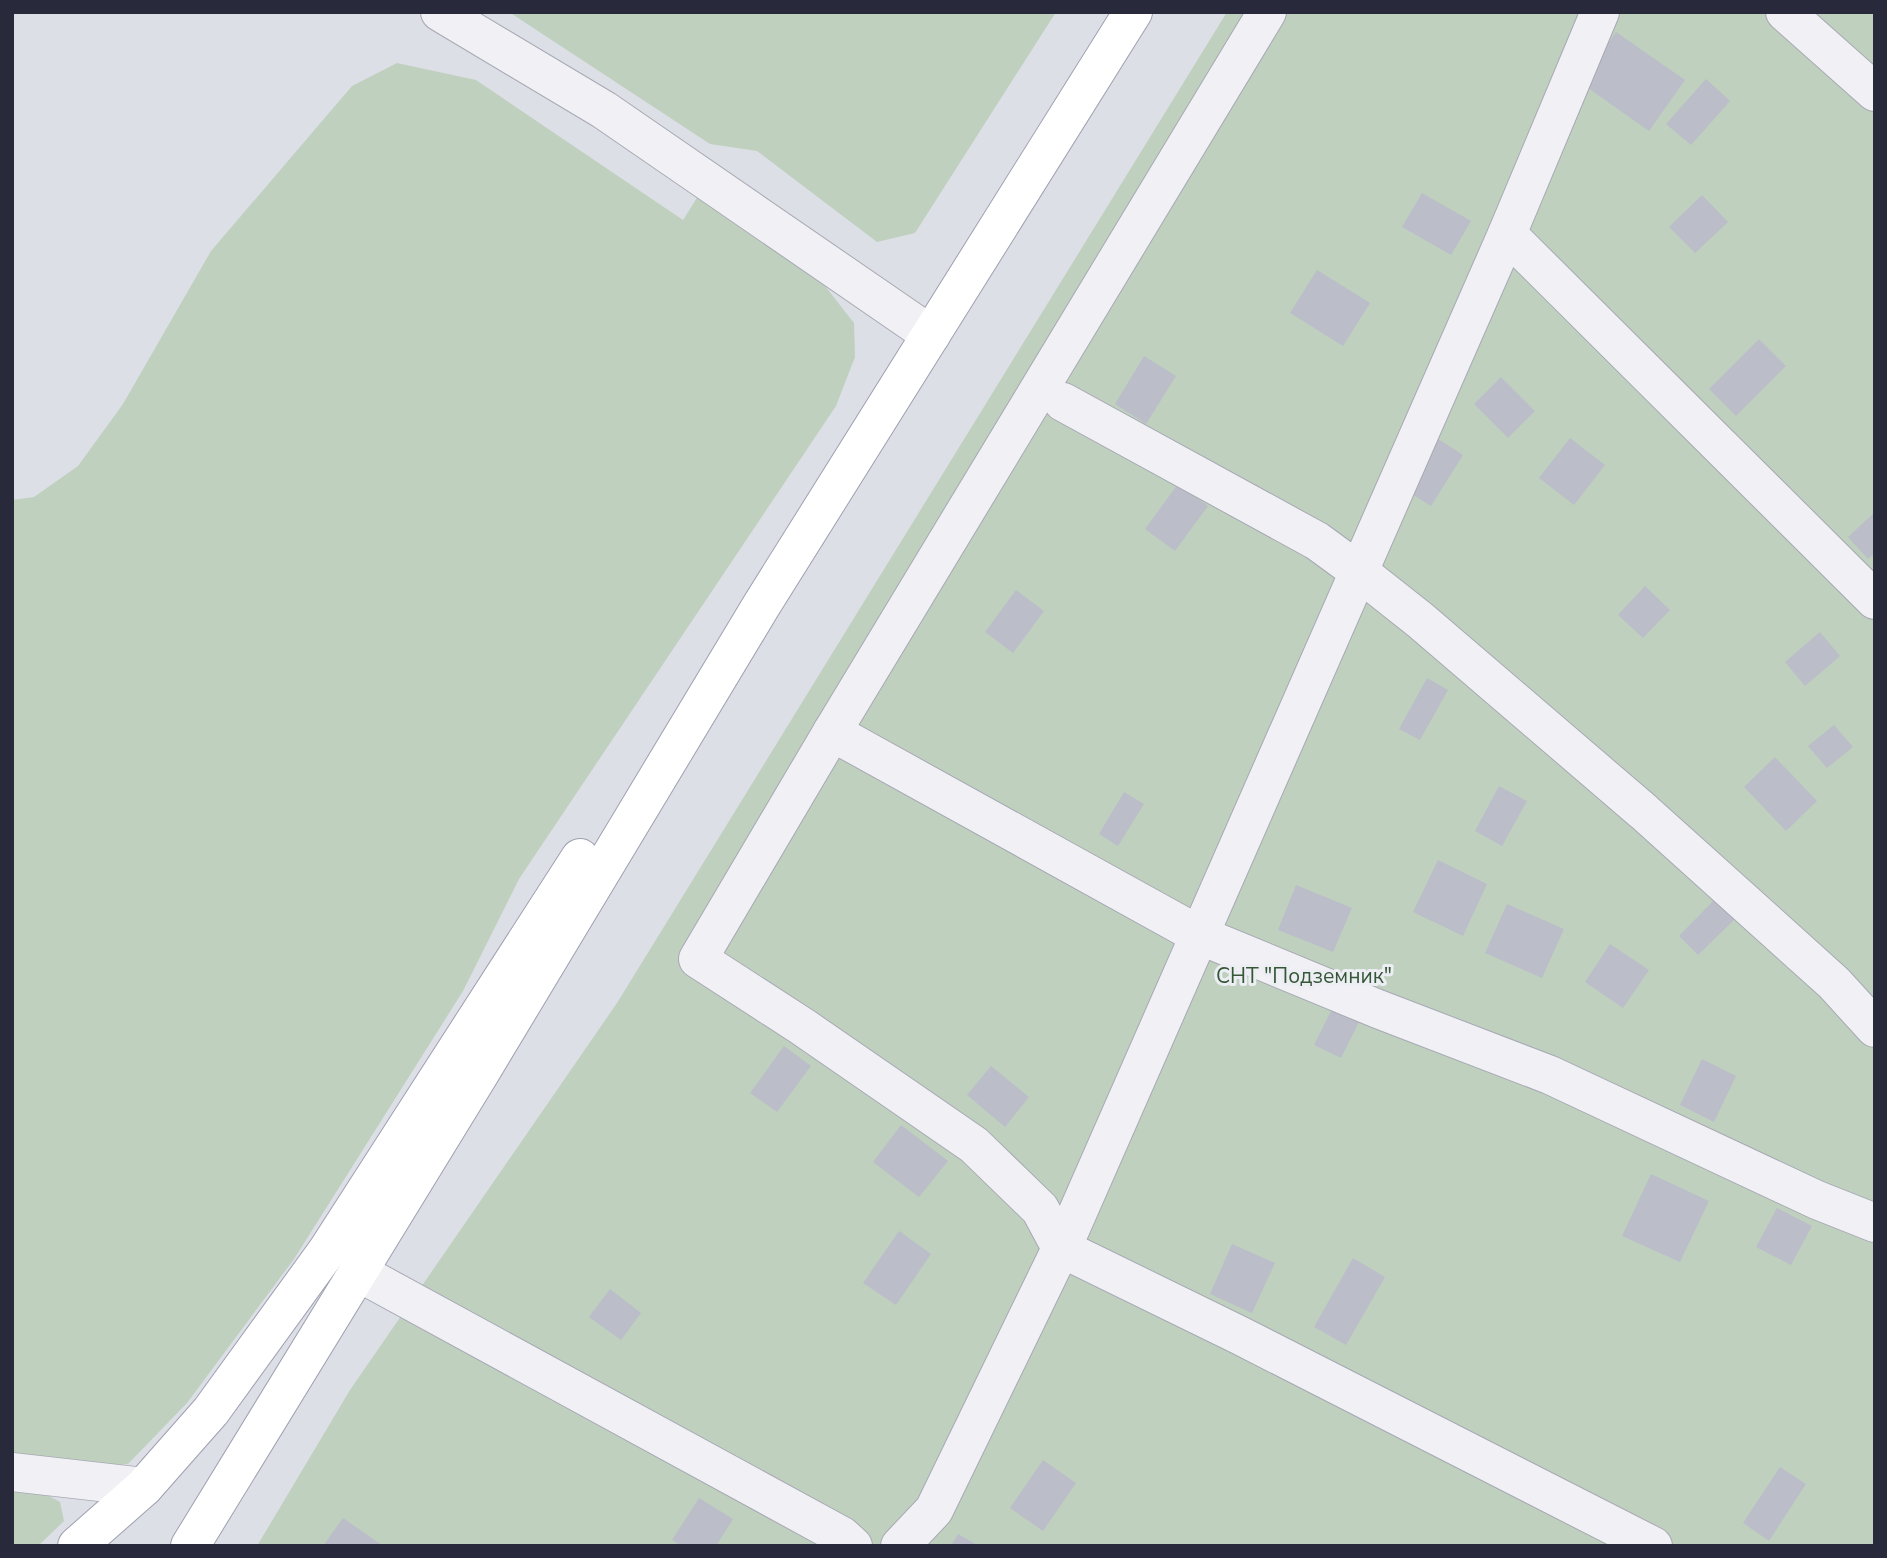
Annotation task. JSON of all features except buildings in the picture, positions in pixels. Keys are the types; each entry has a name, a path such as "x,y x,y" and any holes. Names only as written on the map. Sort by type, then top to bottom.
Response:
{"main road":[{"path":"190,1546 761,606 1133,12"},
{"path":"77,1546 144,1487 211,1411 327,1251 593,838 761,606"}],"street":[{"path":"440,12 604,110 931,335"},
{"path":"1266,12 832,732 698,960 803,1027 974,1145 1040,1209 1061,1248 1240,1335 1653,1546"},
{"path":"900,1546 934,1510 1061,1248 1507,234 1600,12"},
{"path":"1786,12 1875,92"},
{"path":"1507,234 1875,600"},
{"path":"1063,402 1317,541 1358,571 1420,620 1644,812 1834,983 1875,1028"},
{"path":"832,732 1199,935 1378,1009 1549,1075 1817,1200 1875,1223"},
{"path":"358,1272 842,1536 853,1546"},
{"path":"12,1472 144,1487"}],"green space":[{"path":"509,12 1056,12 915,233 877,242 757,151 710,144"},
{"name":"СНТ \"Подземник\"","path":"1227,12 1875,12 1875,1546 257,1546 350,1390 617,1003"},
{"path":"397,63 476,80 683,220 700,193 825,286 854,323 855,357 836,406 519,879 463,991 294,1259 187,1403 128,1464 82,1467 12,1459 12,500 34,497 78,466 123,404 211,251 352,86"},
{"path":"27,1484 60,1502 64,1521 38,1546 12,1546 12,1488"}]}
